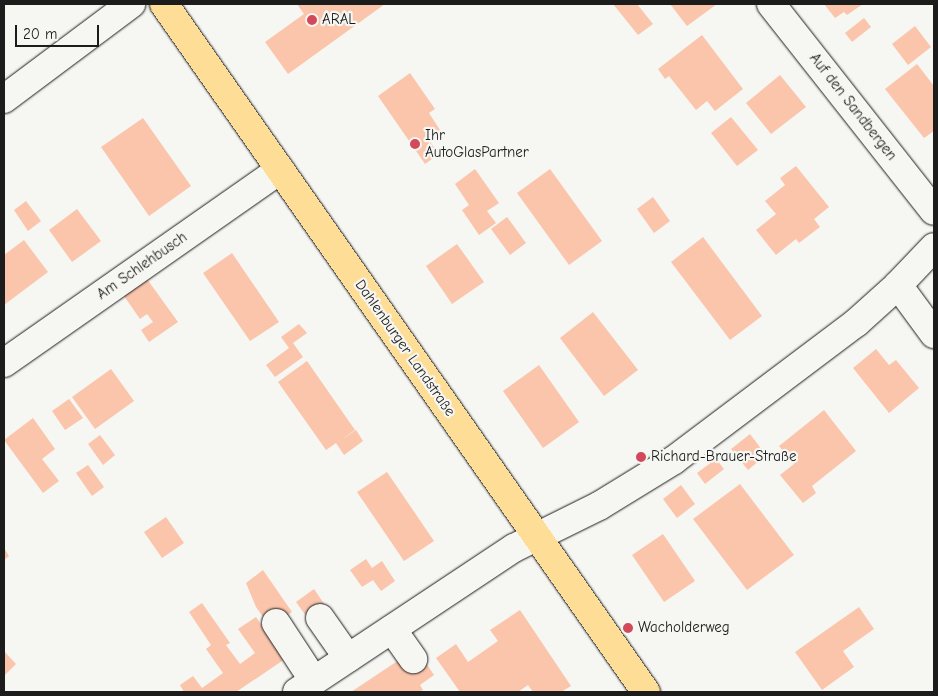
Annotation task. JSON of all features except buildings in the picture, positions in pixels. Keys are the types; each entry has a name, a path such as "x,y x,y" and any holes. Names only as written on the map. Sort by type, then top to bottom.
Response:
{"main road":[{"name":"Dahlenburger Landstraße","path":"164,4 646,692"}],"street":[{"path":"4,99 131,4"},
{"name":"Auf den Sandbergen","path":"771,4 934,211"},
{"name":"Am Schlehbusch","path":"4,363 280,170"},
{"path":"276,623 303,689 514,548 607,502 674,460 856,322 898,285 934,247"},
{"path":"898,285 934,334"},
{"path":"320,618 348,658"},
{"path":"392,629 413,659"}],"place":[{"name":"ARAL","path":"312,20"},
{"name":"Ihr AutoGlasPartner","path":"415,144"},
{"name":"Richard-Brauer-Straße","path":"641,457"},
{"name":"Wacholderweg","path":"628,628"}]}
